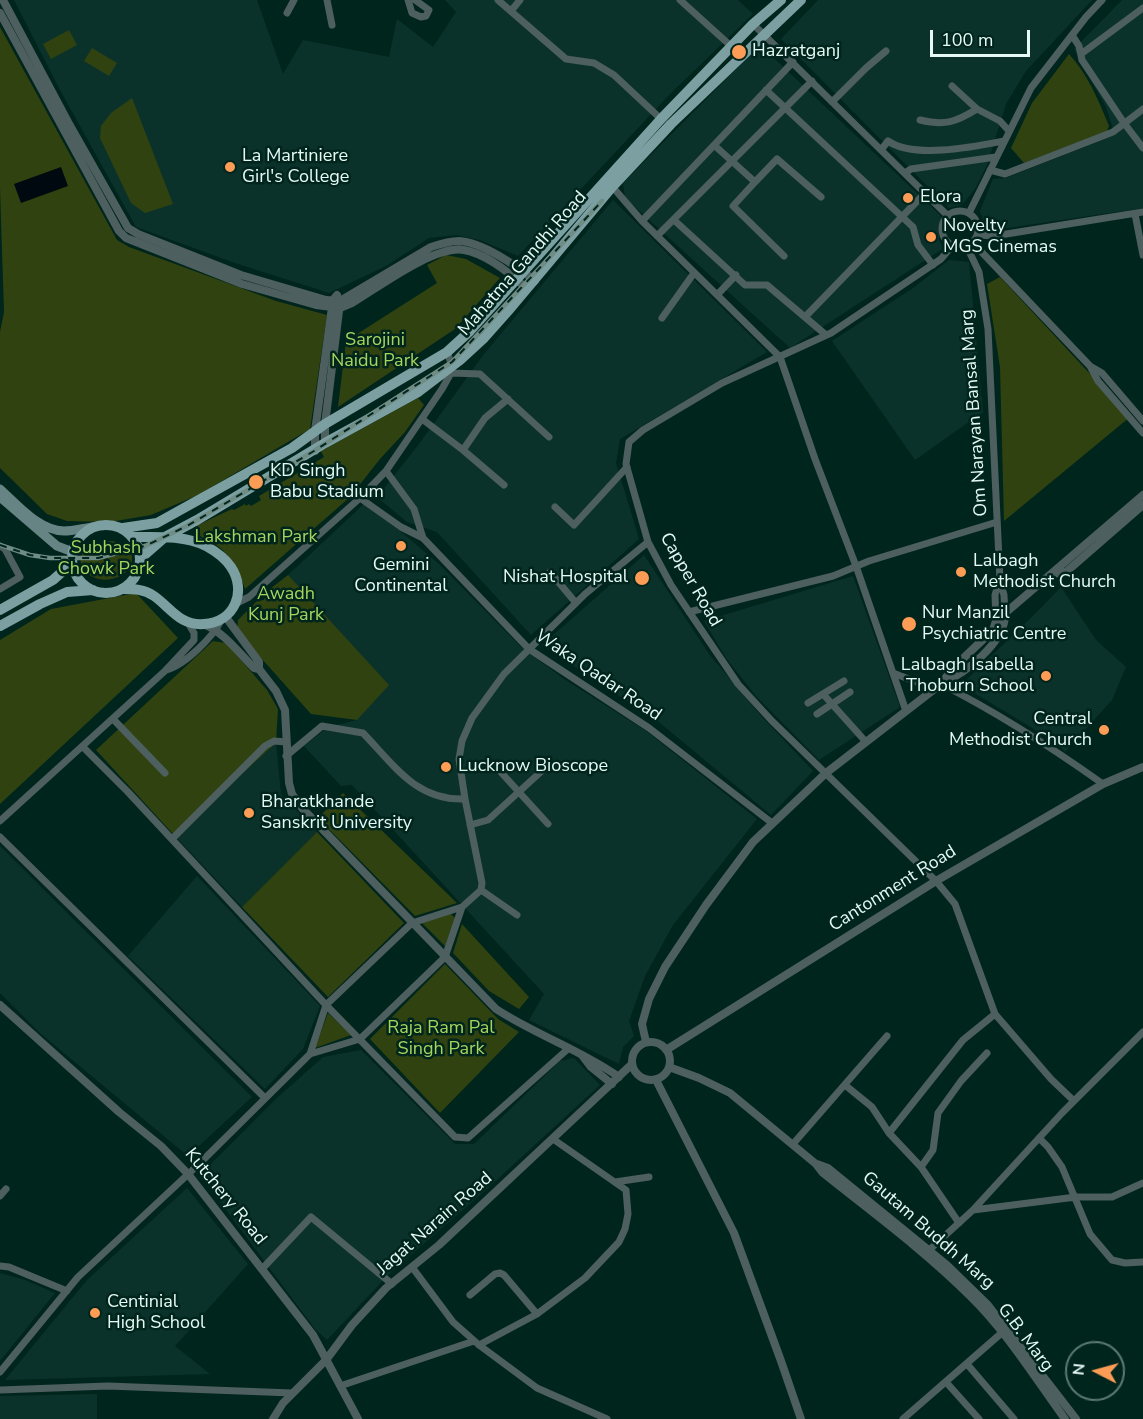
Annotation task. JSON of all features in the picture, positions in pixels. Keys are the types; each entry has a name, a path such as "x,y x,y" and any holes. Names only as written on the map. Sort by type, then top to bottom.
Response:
{"main road":[{"name":"Mahatma Gandhi Road","path":"141,558 165,537 315,451 325,443 418,392 452,370 484,338 535,280 661,119 753,24 781,0"},
{"name":"Mahatma Gandhi Road","path":"123,528 157,523 291,448 325,424 447,352 609,183 801,0"},
{"path":"0,489 37,522 47,527 64,531 113,525 123,528 133,537 139,547 141,558 136,576 123,589"},
{"path":"0,497 72,558 76,575 83,584 93,590 103,593 139,589 154,596 162,605 187,621 202,624 224,618 232,611 237,603 239,586 230,564 205,546 190,541 165,537 133,537"},
{"path":"189,525 190,541"},
{"path":"0,610 53,580 72,558 76,542 93,527"},
{"path":"0,626 67,592 93,590"}],"street":[{"path":"3,0 128,228 241,275 336,304"},
{"path":"287,13 294,0"},
{"path":"327,0 332,25"},
{"path":"408,0 412,13 421,17 426,16 429,10 415,0"},
{"path":"498,0 566,60 594,63 615,75 661,119"},
{"path":"511,11 520,0"},
{"path":"680,0 732,47"},
{"path":"969,213 1031,87 1102,0"},
{"path":"1081,54 1143,8"},
{"path":"0,13 119,231 126,238 242,284 316,305 352,303 435,253 455,249 466,250 535,280"},
{"path":"753,24 948,216"},
{"path":"1072,35 1079,46 1082,60 1143,148"},
{"path":"832,102 886,51"},
{"path":"642,221 793,62"},
{"path":"657,237 812,81"},
{"path":"952,86 977,109 1000,121 1009,131"},
{"path":"766,90 913,227 918,246 933,265"},
{"path":"920,120 936,124 957,121 977,109"},
{"path":"990,170 1005,174 1113,132 1143,109"},
{"path":"881,150 888,141 896,147 914,150 967,148 1004,141"},
{"path":"714,145 755,182"},
{"path":"905,173 911,169 996,157"},
{"path":"784,256 733,206 777,159 821,197"},
{"path":"609,183 657,237 780,357 906,711"},
{"path":"805,317 925,193"},
{"path":"955,212 969,213 978,222 978,235 970,245 952,246 943,235 942,227 948,216 955,212"},
{"path":"978,235 994,236 1139,213 1143,255"},
{"path":"674,220 745,285 767,285 826,335"},
{"path":"970,245 1090,366 1098,381 1133,416 1143,433"},
{"name":"Om Narayan Bansal Marg","path":"970,245 979,272 988,328 1000,580"},
{"name":"Capper Road","path":"952,246 933,265 826,335 723,383 643,430 629,442 626,454 627,467 648,542 671,585 738,684 772,721 936,881 955,904 995,1014"},
{"path":"662,318 694,273"},
{"path":"519,275 527,289"},
{"path":"717,296 736,275"},
{"path":"325,443 336,304"},
{"path":"315,451 315,431 336,304"},
{"path":"237,603 249,597 387,471 452,370 447,352"},
{"path":"452,370 480,374 549,437"},
{"path":"463,450 485,418 508,399"},
{"path":"1133,416 1143,421"},
{"path":"422,419 504,485"},
{"path":"555,507 574,525 627,467"},
{"name":"Waka Qadar Road","path":"387,471 414,510 423,538"},
{"path":"996,621 1143,495"},
{"name":"Waka Qadar Road","path":"360,498 401,527 423,538 529,649 650,729 772,823"},
{"path":"1052,574 1066,572 1143,505"},
{"path":"689,612 833,576 856,566 997,522"},
{"path":"0,1372 78,1277 188,1174 310,1054 326,1005 412,923 462,907 481,890 482,883 459,759 462,741 472,718 504,674 529,649 576,603 648,542"},
{"path":"0,546 6,549 20,577 0,589"},
{"path":"550,572 576,603"},
{"path":"646,1042 642,1024 649,999 665,967 706,905 753,842 826,773 938,686 956,677 977,660 1001,633 1005,615 1004,595 1000,580"},
{"path":"938,686 952,669 993,630 996,621 995,595 1000,580"},
{"path":"166,670 176,667 216,631 224,618 259,662 259,669"},
{"path":"0,821 166,670 194,640 194,633 187,621"},
{"path":"202,624 216,631 254,668 259,669 276,691 285,710 286,756 292,794 302,808 496,1009 517,1023 594,1059 619,1077"},
{"path":"893,673 938,686 981,704 1103,784"},
{"path":"808,703 844,681"},
{"path":"817,714 850,692"},
{"path":"823,694 866,742"},
{"path":"113,719 165,773"},
{"path":"286,756 322,726 354,730 363,733 414,785 447,800 465,799"},
{"path":"172,839 265,746 274,741 286,742"},
{"path":"83,747 326,1005 455,1137 468,1138 569,1048"},
{"name":"Cantonment Road","path":"666,1050 936,881 1103,784 1143,767"},
{"path":"470,825 488,820 545,768"},
{"path":"498,769 548,824"},
{"path":"0,837 265,1098"},
{"path":"481,890 518,915"},
{"path":"310,1054 360,1039 446,957 462,907"},
{"name":"Kutchery Road","path":"0,1005 119,1112 161,1146 188,1174 313,1335 358,1419"},
{"path":"889,1133 963,1040 995,1014 1051,1079 1074,1101"},
{"path":"927,1252 973,1210 1074,1101 1143,1032"},
{"path":"793,1144 887,1036"},
{"path":"646,1042 654,1042 666,1050 670,1058 667,1072 656,1080 640,1078 632,1065 634,1051 646,1042"},
{"path":"921,1167 933,1150 938,1113 987,1053"},
{"path":"582,1055 591,1067 612,1084"},
{"name":"Jagat Narain Road","path":"273,1419 283,1403 326,1360 352,1325 392,1284 439,1245 632,1065"},
{"name":"G.B. Marg","path":"669,1067 730,1093 793,1144 823,1173 927,1252 1004,1331 1065,1419"},
{"path":"656,1080 734,1233 801,1419"},
{"path":"845,1084 872,1107 889,1133 921,1167 959,1223"},
{"path":"1039,1138 1062,1167 1088,1231 1112,1260 1125,1263 1143,1262"},
{"path":"340,1386 476,1343 537,1314 585,1278 619,1242 628,1214 626,1190 554,1139"},
{"path":"615,1182 649,1177"},
{"path":"973,1210 1076,1197 1112,1197 1143,1183"},
{"path":"0,1197 6,1190"},
{"path":"262,1269 311,1217 392,1284"},
{"path":"0,1266 9,1267 67,1291"},
{"path":"412,1267 453,1322 476,1343 537,1388 607,1419"},
{"path":"470,1295 495,1274 500,1273 537,1314"},
{"path":"903,1419 1004,1331 1076,1419"},
{"path":"967,1364 1014,1419"},
{"path":"946,1382 979,1419"},
{"path":"0,1390 108,1386 292,1393"}],"shaded area":[{"path":"14,0 257,0 283,74 303,40 389,57 397,19 433,47 456,12 445,0 738,0 753,14 671,93 518,256 480,240 456,235 429,238 386,266 329,293 235,263 136,227 60,90"},
{"name":"Hazratganj","path":"818,0 1092,0 1026,71 1006,104 987,165 975,189 962,205 949,208 781,39"},
{"path":"1122,0 1143,0 1143,208 987,231 980,211 993,179 1006,178 1115,135 1106,107 1074,49"},
{"path":"760,45 941,216 939,240 944,248 790,348 625,198 623,183"},
{"path":"61,167 68,186 21,203 14,184"},
{"path":"613,200 767,352 620,439 616,463 639,539 531,635 437,532 407,522 377,497 419,444 484,354"},
{"path":"949,260 969,262 983,412 915,460 832,341 913,288"},
{"path":"366,502 439,564 520,646 564,679 646,731 757,819 673,925 645,976 629,1021 634,1036 623,1047 619,1064 529,1020 544,994 352,785 341,786 304,746 328,727 357,720 288,575"},
{"path":"644,555 709,654 761,716 813,771 771,815 660,723 542,645"},
{"path":"853,576 900,707 819,760 756,696 726,658 704,621"},
{"name":"Lalbagh Isabella Thoburn School","path":"1061,587 1096,640 1126,667 1112,700 1065,752 1057,743 961,685"},
{"name":"Bharatkhande Sanskrit University","path":"276,743 281,794 317,832 242,907 174,835"},
{"path":"0,846 252,1097 188,1156 41,1034 0,993"},
{"path":"197,876 320,1006 303,1049 265,1089 128,956"},
{"path":"361,1050 455,1144 474,1144 560,1061 574,1058 600,1085 488,1188 389,1274 327,1340 315,1329 200,1175 277,1098 323,1057"},
{"path":"187,1188 248,1264 175,1346 210,1374 5,1380 87,1280"},
{"path":"0,1273 25,1280 55,1293 0,1361"},
{"path":"97,1394 97,1419 0,1419 0,1396"}],"green space":[{"path":"0,27 117,240 129,247 276,301 327,315 310,429 198,495 151,515 110,522 67,521 47,514 0,468 0,332 4,312 0,188"},
{"path":"69,30 77,45 51,59 43,44"},
{"path":"92,48 117,63 109,76 84,61"},
{"path":"1069,54 1082,70 1097,97 1109,126 1107,131 1024,163 1011,148 1032,103"},
{"path":"132,98 173,204 145,213 131,203 100,138 101,126 111,113"},
{"name":"Sarojini Naidu Park","path":"446,255 466,259 500,278 455,329 338,407 346,341 437,283 427,265"},
{"path":"1000,277 1130,417 1004,521 1000,367 987,284"},
{"name":"Lakshman Park","path":"418,398 424,405 405,432 350,497 245,589 238,571 226,554 196,532 198,525 232,509 245,504 251,506 261,500 259,496 324,457 321,451"},
{"name":"Subhash Chowk Park","path":"111,541 123,544 131,551 132,562 129,569 122,575 109,579 98,579 88,574 82,567 81,559 84,551 94,544"},
{"name":"Awadh Kunj Park","path":"288,575 389,685 357,720 311,714 237,631 238,620 257,601 264,600 266,592"},
{"path":"136,593 178,638 0,804 0,640 51,609"},
{"path":"213,641 226,643 267,690 278,709 276,743 174,835 96,750"},
{"path":"343,793 457,903 415,916 318,818"},
{"path":"317,832 404,923 328,997 242,907"},
{"path":"450,913 455,918 445,946 422,923"},
{"path":"462,924 529,997 519,1009 489,991 453,953"},
{"name":"Raja Ram Pal Singh Park","path":"445,964 498,1019 519,1032 440,1113 370,1039"},
{"path":"328,1013 351,1035 315,1048"}],"railway":[{"path":"0,545 30,555 50,558 98,558 145,546 187,526 314,451 452,362 602,201"}],"place":[{"name":"Hazratganj","path":"739,52"},
{"name":"La Martiniere Girl's College","path":"230,167"},
{"name":"Elora","path":"908,198"},
{"name":"Novelty MGS Cinemas","path":"931,237"},
{"name":"KD Singh Babu Stadium","path":"256,482"},
{"name":"Gemini Continental","path":"401,546"},
{"name":"Lalbagh Methodist Church","path":"961,572"},
{"name":"Nishat Hospital","path":"642,578"},
{"name":"Nur Manzil Psychiatric Centre","path":"909,624"},
{"name":"Lalbagh Isabella Thoburn School","path":"1046,676"},
{"name":"Central Methodist Church","path":"1104,730"},
{"name":"Lucknow Bioscope","path":"446,767"},
{"name":"Bharatkhande Sanskrit University","path":"249,813"},
{"name":"Centinial High School","path":"95,1313"}]}
